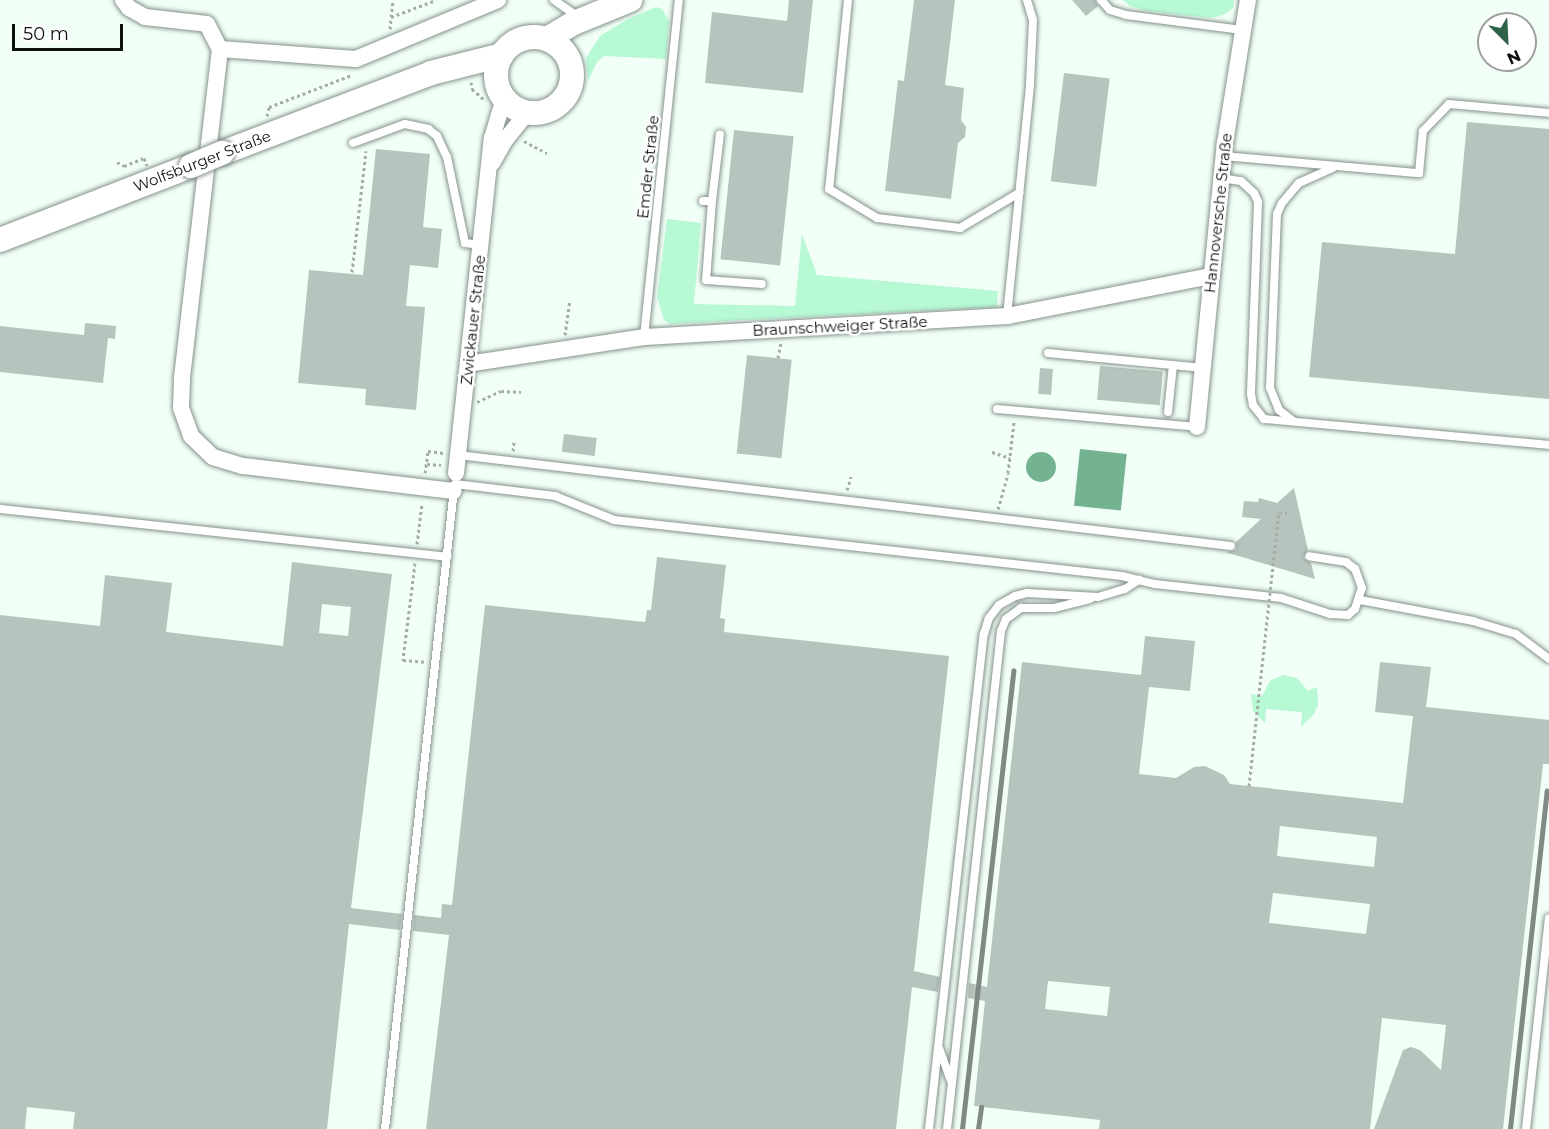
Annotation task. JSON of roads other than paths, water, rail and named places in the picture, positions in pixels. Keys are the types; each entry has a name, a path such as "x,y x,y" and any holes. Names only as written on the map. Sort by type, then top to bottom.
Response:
{"street":[{"path":"123,0 129,8 146,17 207,24 220,49 182,379 181,408 191,436 213,457 243,466 455,482"},
{"path":"220,49 356,59 498,0"},
{"path":"547,39 583,19 631,0"},
{"path":"567,56 583,37 631,0"},
{"name":"Hannoversche Straße","path":"1197,427 1223,156 1248,0"},
{"path":"533,37 547,39 560,47 567,56 572,74 567,95 550,109 528,112 514,107 500,76 518,40 533,37"},
{"name":"Wolfsburger Straße","path":"0,240 451,66 500,76"},
{"name":"Wolfsburger Straße","path":"405,84 500,76"},
{"name":"Zwickauer Straße","path":"455,482 500,76"},
{"name":"Zwickauer Straße","path":"490,166 511,133 528,112"},
{"name":"Braunschweiger Straße","path":"468,364 644,337 1006,316 1211,276"}],"lane":[{"path":"554,0 583,19"},
{"name":"Emder Straße","path":"644,337 679,0"},
{"path":"848,0 829,189 877,218 960,228 1019,194"},
{"path":"1006,316 1030,84 1034,21 1027,0"},
{"path":"1101,0 1110,10 1126,15 1242,30"},
{"path":"1223,156 1419,173 1423,131 1449,104 1549,113"},
{"path":"353,143 405,124 428,129 437,136 447,157 465,243 481,245"},
{"path":"720,134 708,201 706,280 762,284"},
{"path":"1299,424 1279,411 1270,388 1275,226 1282,203 1299,183 1338,166"},
{"path":"1221,178 1241,181 1254,193 1258,202 1251,394 1253,405 1264,419 1549,445"},
{"path":"1048,353 1203,368"},
{"path":"1168,412 1173,365"},
{"path":"997,409 1197,427"},
{"path":"458,455 1232,546"},
{"path":"385,1129 455,482 555,496 614,520 1281,598 1340,616 1348,615 1360,600 1360,579 1355,569 1346,562 1310,556"},
{"path":"0,509 447,557"},
{"path":"947,1129 1001,631 1006,620 1021,608 1054,608 1125,589 1139,580"},
{"path":"929,1129 984,634 989,618 999,605 1015,596 1028,593 1098,597"},
{"path":"1360,600 1494,627 1516,634 1549,659"},
{"path":"1526,1129 1549,918"},
{"path":"938,1045 952,1084"}],"railway":[{"path":"962,1129 1013,671"},
{"path":"1510,1129 1547,791"},
{"path":"978,1129 981,1107"}]}
